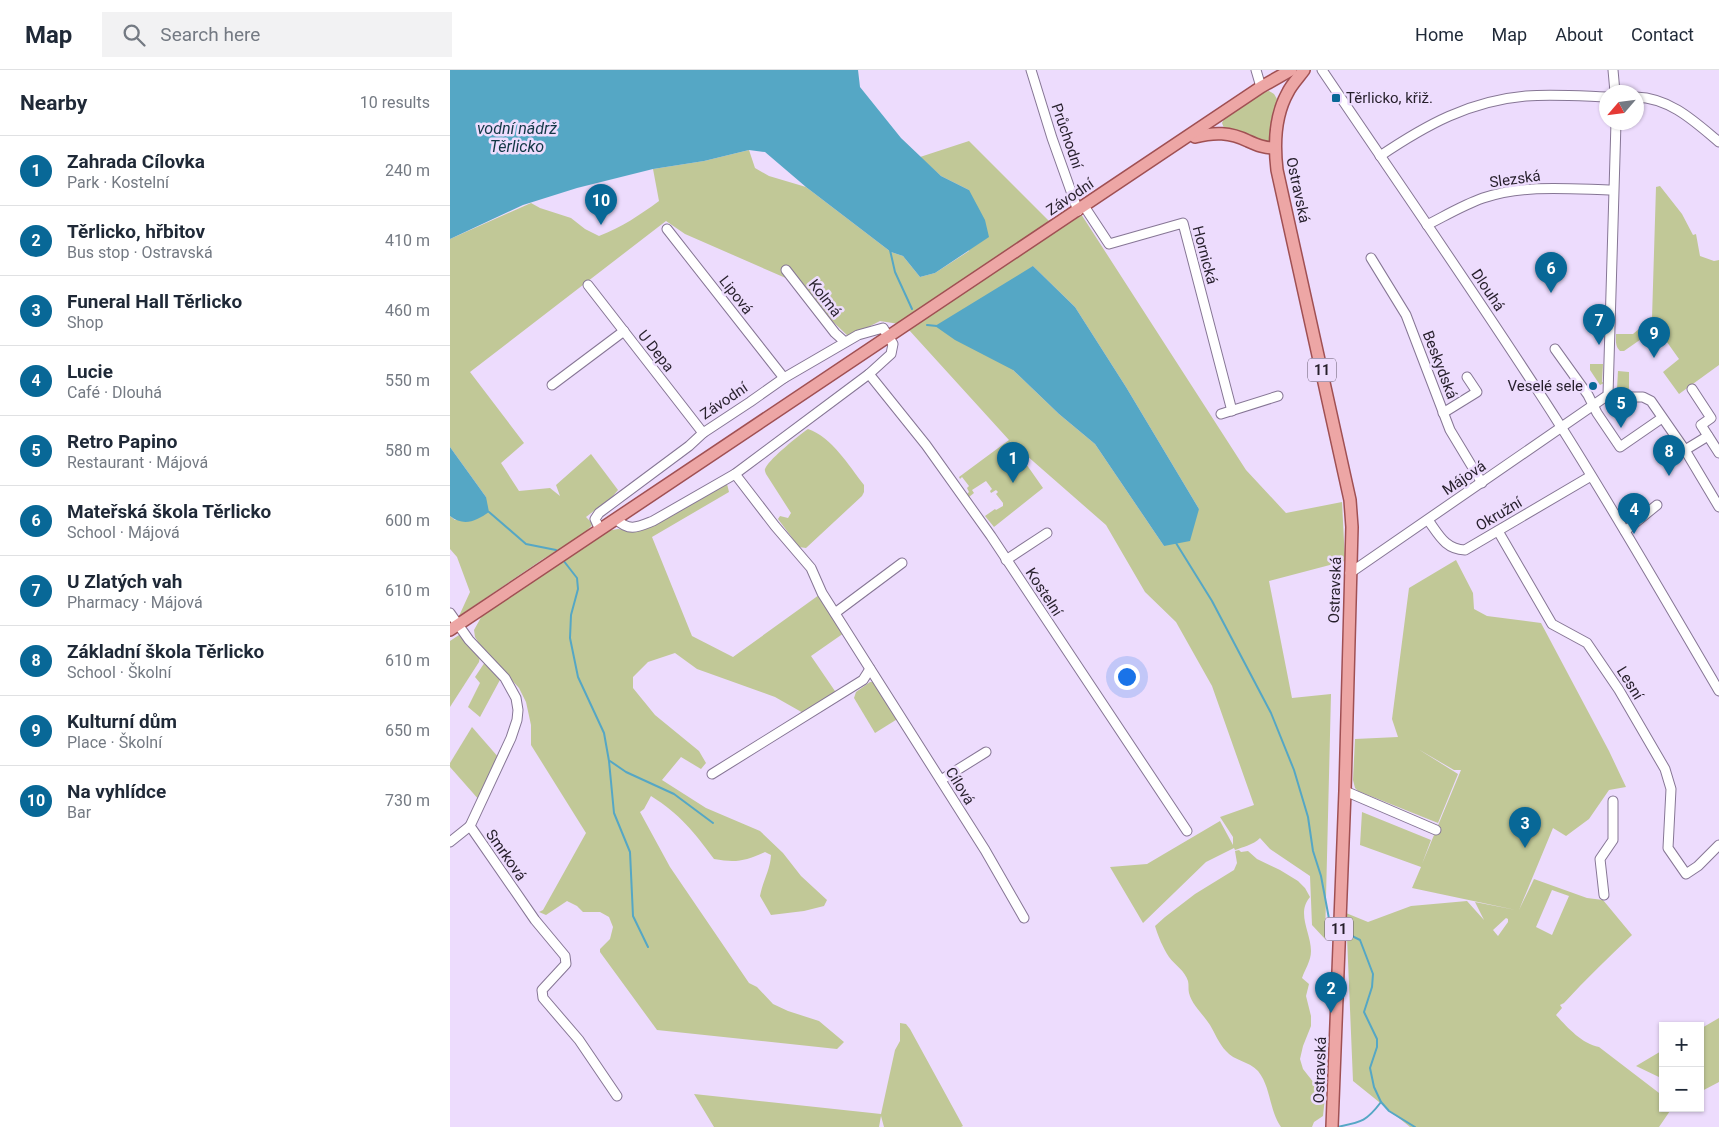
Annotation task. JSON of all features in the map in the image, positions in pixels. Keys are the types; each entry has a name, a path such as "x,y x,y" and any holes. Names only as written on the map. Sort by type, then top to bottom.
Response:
{"main road":[{"name":"Závodní","path":"454,627 1265,85 1292,70"},
{"name":"Ostravská","path":"1304,70 1285,98 1280,112 1274,148 1277,170 1350,500 1352,527 1345,791 1332,1127"},
{"path":"1265,85 1280,91 1285,98"},
{"path":"1222,114 1218,122 1222,133"},
{"path":"1186,139 1209,133 1222,133 1240,137 1266,148 1274,148"},
{"path":"1256,145 1277,170"}],"street":[{"name":"Průchodní","path":"1031,70 1052,138 1081,208"},
{"name":"Dlouhá","path":"1322,70 1498,329 1562,428 1719,691"},
{"path":"1613,70 1614,85"},
{"path":"1257,71 1265,85"},
{"path":"1380,156 1440,119 1476,105 1526,96 1599,96"},
{"path":"1644,98 1661,101 1686,114 1719,142"},
{"path":"1616,130 1608,395 1651,401 1685,450 1719,507"},
{"name":"Slezská","path":"1427,225 1467,204 1506,192 1541,188 1614,190"},
{"name":"Hornická","path":"1081,208 1109,244 1183,223 1232,411"},
{"name":"Lipová","path":"667,229 784,378"},
{"name":"Beskydská","path":"1371,258 1406,315 1450,430 1482,483"},
{"name":"Kolmá","path":"786,270 844,342"},
{"name":"U Depa","path":"588,285 703,433"},
{"name":"Závodní","path":"600,530 595,519 599,513 703,433 784,378 844,342 872,330 883,328 889,336"},
{"path":"552,385 624,331"},
{"path":"616,519 626,527 640,526 735,474 869,374 891,354 893,344 889,336"},
{"path":"1555,348 1588,395 1620,447 1662,418"},
{"name":"Kostelní","path":"869,374 926,445 1117,723 1187,831"},
{"path":"1443,413 1476,392 1467,377"},
{"path":"1692,388 1711,418 1701,426 1719,453"},
{"name":"Májová","path":"1350,573 1608,395"},
{"path":"1221,414 1278,396"},
{"path":"1685,450 1708,436"},
{"name":"Cílová","path":"735,474 775,526 811,568 822,593 985,850 1024,918"},
{"name":"Okružní","path":"1428,520 1444,542 1455,549 1466,550 1591,476"},
{"path":"1625,531 1657,505"},
{"name":"Lesní","path":"1498,531 1552,624 1587,643 1619,690 1665,769 1671,789 1668,848 1686,874 1698,866 1719,846"},
{"path":"1006,560 1047,533"},
{"path":"835,613 902,563"},
{"name":"Smrková","path":"450,613 454,627 505,678 516,698 518,710 511,738 470,826 535,920 565,956 566,964 542,990 543,998 579,1040 616,1096"},
{"path":"712,774 863,680 870,669"},
{"path":"941,780 986,752"},
{"path":"1345,791 1436,830"},
{"path":"1604,895 1600,859 1613,840 1613,801"},
{"path":"450,842 470,826"}],"green space":[{"path":"1269,91 1277,99 1271,143 1266,145 1245,134 1224,128 1222,123 1224,119 1264,92"},
{"path":"969,141 1050,222 899,324 880,321 849,337 788,279 685,234 666,221 470,372 524,443 501,463 519,491 550,488 560,496 556,485 591,454 618,490 586,517 593,524 581,537 543,559 459,616 470,592 457,557 450,549 450,516 455,520 486,497 450,447 450,239 531,203 540,208 571,218 585,229 599,236 615,229 659,201 653,169 704,161 749,150 755,168 769,176 806,187 891,252 903,256 920,277 935,273 969,251 969,190 941,176 920,157"},
{"path":"1660,186 1682,214 1693,235 1696,234 1700,256 1714,261 1719,260 1719,365 1679,394 1663,372 1679,359 1657,328 1624,351 1620,351 1616,343 1616,334 1633,334 1652,318 1656,187"},
{"path":"1081,214 1246,470 1286,513 1342,502 1345,561 1269,581 1292,698 1331,694 1325,939 1312,925 1310,876 1270,849 1260,838 1251,844 1235,850 1234,848 1206,862 1143,923 1110,867 1147,864 1220,821 1233,845 1233,837 1220,817 1254,805 1212,686 1176,622 1145,592 1106,525 1010,441 1043,488 994,527 985,516 1003,506 1003,503 996,494 998,492 996,490 991,493 992,489 986,481 972,490 974,493 969,497 967,488 969,486 962,477 960,479 959,477 1009,440 909,330","holes":["1033,266 1075,307 1126,387 1199,509 1164,546 1095,444 1059,414 1013,370"]},
{"path":"1590,364 1603,364 1602,382 1604,383 1600,385 1590,370"},
{"path":"1618,371 1629,372 1629,389 1617,389"},
{"path":"808,429 825,438 832,445 864,485 864,492 806,548 799,547 778,519 780,516 788,518 791,513 765,470 779,453"},
{"path":"727,484 729,492 652,537 692,636 733,657 819,595 844,633 811,656 837,694 805,714 775,697 697,669 675,653 648,662 633,677 633,688 655,715 699,751 706,763 701,769 681,757 662,780 706,808 760,831 783,853 801,876 827,900 824,906 804,911 771,915 760,896 771,855 765,852 740,860 714,859 686,824 651,796 644,809 640,812 670,867 749,983 757,987 773,1004 819,1021 844,1042 837,1049 657,1030 600,952 600,949 610,939 613,927 609,917 600,912 583,912 577,906 567,901 546,915 539,912 543,910 586,833 531,745 531,725 526,702 519,688 482,648 475,637 474,630 484,612 606,531 618,529 635,531 662,521"},
{"path":"1456,560 1473,593 1474,609 1487,616 1541,623 1626,787 1609,790 1589,819 1566,836 1553,828 1519,910 1534,879 1587,898 1603,900 1632,935 1560,1005 1562,1008 1556,1015 1581,1039 1599,1047 1659,1093 1659,1112 1669,1112 1659,1127 1410,1127 1353,1081 1346,913 1368,922 1411,906 1467,901 1484,920 1475,902 1516,910 1412,888 1421,867 1360,845 1362,812 1431,840 1422,864 1461,770 1454,770 1418,749 1458,774 1438,823 1358,791 1353,780 1355,739 1398,737 1392,719 1409,588","holes":["1552,890 1569,896 1552,935 1536,927","1506,918 1508,922 1498,936 1493,930"]},
{"path":"462,633 480,656 479,662 450,707 450,641"},
{"path":"485,662 501,678 480,717 468,707 480,683 475,677"},
{"path":"870,682 876,682 899,718 875,733 854,698 856,692"},
{"path":"472,727 499,758 480,801 450,767 450,763"},
{"path":"1239,850 1241,852 1248,851 1257,859 1298,881 1310,897 1306,903 1304,916 1311,955 1302,978 1309,984 1306,996 1311,1016 1311,1026 1300,1059 1303,1069 1325,1097 1323,1116 1314,1122 1312,1127 1281,1127 1274,1113 1262,1077 1258,1071 1233,1057 1221,1045 1210,1025 1193,1002 1189,993 1187,977 1171,960 1155,926 1195,894 1234,870 1237,863 1235,851"},
{"path":"1719,1018 1719,1082 1704,1090 1704,1067 1704,1027"},
{"path":"900,1023 906,1024 910,1029 963,1126 884,1127 881,1116 879,1127 714,1127 694,1094 881,1114 895,1050 900,1041"},
{"path":"1659,1052 1659,1077 1636,1066"}],"water":[{"name":"vodní nádrž Těrlicko","path":"450,70 858,70 860,87 901,138 941,176 969,190 985,220 989,237 935,273 920,277 903,256 891,252 806,187 765,152 749,150 704,161 653,169 577,188 523,205 450,239"},
{"path":"1033,266 1075,307 1126,387 1199,509 1190,541 1164,546 1095,444 1059,414 1013,370 955,340 935,326"},
{"path":"450,447 486,497 489,512 470,522 460,521 450,516"}],"waterway":[{"path":"890,250 895,272 912,309"},
{"path":"927,325 937,326"},
{"path":"489,512 526,544 558,552"},
{"path":"1176,543 1212,601 1271,713 1294,770 1308,817 1313,851 1321,876 1330,924 1335,931"},
{"path":"563,560 577,578 578,589 571,615 570,638 578,677 604,733 614,813 630,852 633,916 648,947"},
{"path":"610,761 626,772 674,794 713,823"},
{"path":"1345,935 1360,940 1373,974 1372,987 1364,1012 1377,1039 1377,1047 1370,1068 1374,1087 1381,1102 1389,1111 1415,1127"},
{"path":"1337,1127 1362,1120 1371,1114 1381,1102"}],"place":[{"name":"Těrlicko, křiž.","path":"1336,98"},
{"name":"Na vyhlídce","path":"601,225"},
{"name":"Mateřská škola Těrlicko","path":"1551,293"},
{"name":"U Zlatých vah","path":"1599,345"},
{"name":"Kulturní dům","path":"1654,358"},
{"name":"Veselé sele","path":"1593,386"},
{"name":"Retro Papino","path":"1621,428"},
{"name":"Základní škola Těrlicko","path":"1669,476"},
{"name":"Zahrada Cílovka","path":"1013,483"},
{"name":"Lucie","path":"1634,534"},
{"name":"Funeral Hall Těrlicko","path":"1525,848"},
{"name":"Těrlicko, hřbitov","path":"1331,1013"}]}
